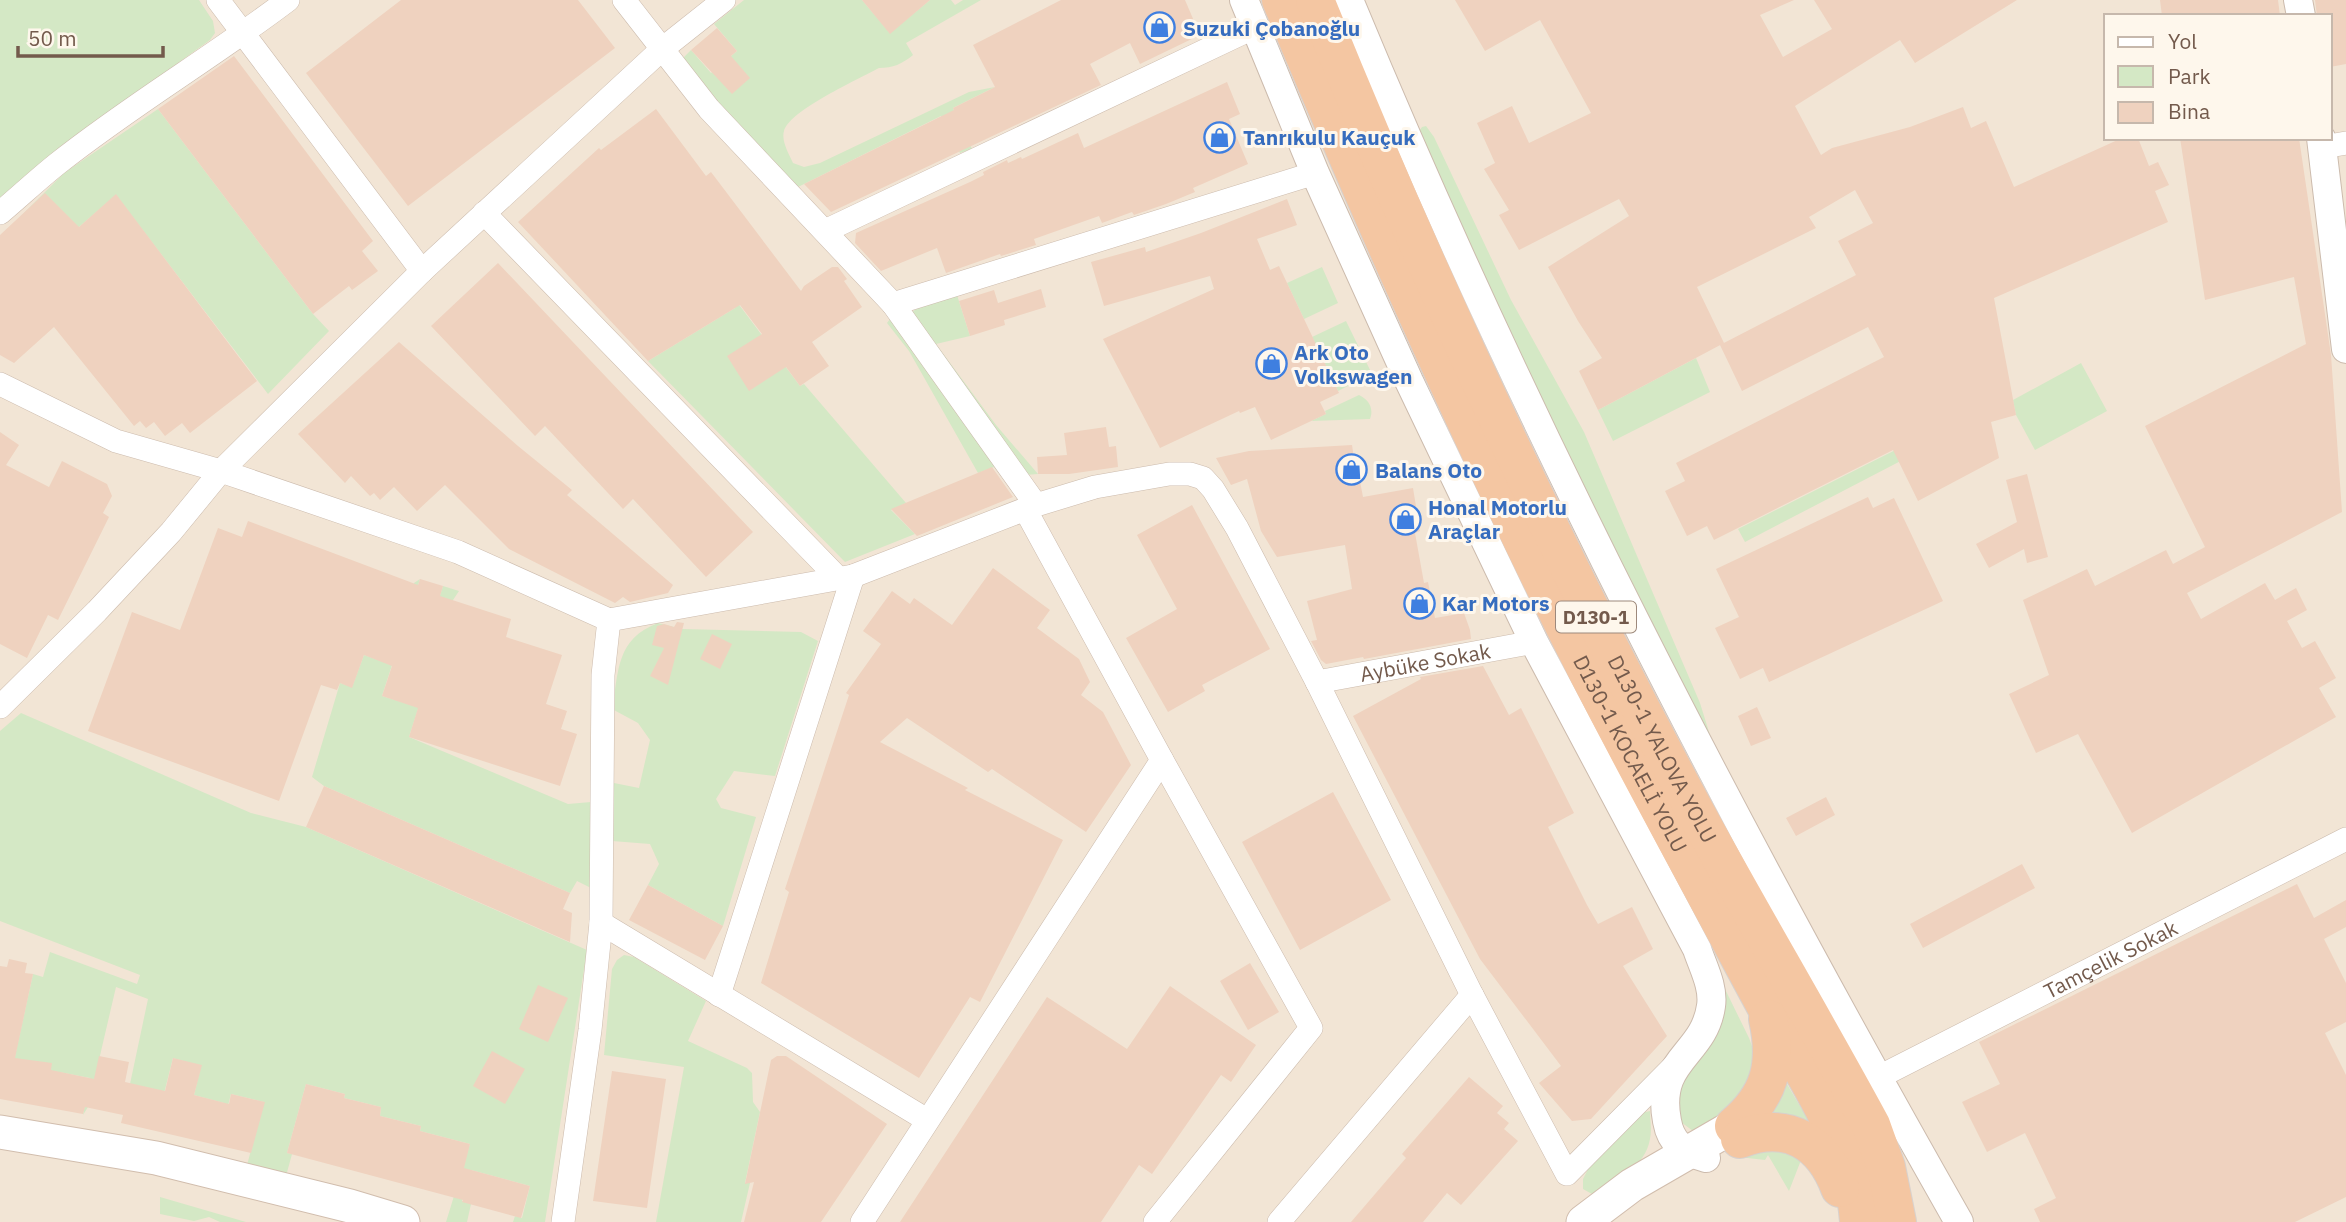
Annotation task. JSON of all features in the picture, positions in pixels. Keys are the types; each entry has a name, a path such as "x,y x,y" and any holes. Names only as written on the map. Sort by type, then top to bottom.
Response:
{"highway":[{"name":"D130-1 KOCAELİ YOLU","path":"1281,0 1395,268 1514,522 1590,676 1765,1004"},
{"name":"D130-1 YALOVA YOLU","path":"1315,0 1356,103 1495,414 1549,526 1689,800 1871,1125 1886,1167 1897,1222"},
{"path":"1737,1132 1757,1104 1772,1068 1773,1043 1765,1004"},
{"name":"D130-1","path":"1765,1004 1833,1126 1852,1179 1859,1222"},
{"path":"1737,1132 1771,1131 1803,1139 1815,1148 1838,1182 1852,1222"}],"main road":[{"path":"0,1132 156,1158 350,1206 403,1222"},
{"path":"1606,1222 1637,1196 1737,1132"},
{"path":"0,1151 152,1177 337,1222"},
{"path":"1583,1222 1632,1185 1697,1156"}],"street":[{"path":"218,0 422,271"},
{"path":"0,214 57,164 244,34 288,0"},
{"path":"624,0 709,109 893,304 1030,507 1162,760 1311,1028 1155,1222"},
{"path":"0,707 116,591 171,532 221,471 422,271 661,50 724,0"},
{"path":"0,384 117,441 221,471 458,552 609,620 846,578 1030,507 1095,487 1169,474 1190,474 1203,478 1232,520 1317,682 1472,995 1567,1174 1679,1062 1700,1035 1708,1021 1712,1003 1710,984 1697,949 1534,642 1409,381 1315,173 1244,0"},
{"path":"1349,0 1482,305 1610,574 1746,838 1959,1222"},
{"path":"825,231 1255,27"},
{"path":"2330,143 2346,349"},
{"path":"893,304 1315,173"},
{"path":"484,213 846,578"},
{"path":"719,995 846,578"},
{"path":"563,1222 590,1030 601,923 603,676 609,620"},
{"name":"Aybüke Sokak","path":"1317,682 1534,642"},
{"path":"862,1222 1162,760"},
{"name":"Tamçelik Sokak","path":"1877,1078 2346,839"},
{"path":"601,923 928,1120"},
{"path":"1279,1222 1472,995"},
{"path":"1679,1062 1664,1091 1669,1133 1674,1142 1697,1156"}],"shaded area":[{"path":"0,0 2346,0 2346,1222 0,1222"}],"green space":[{"path":"0,0 199,0 213,21 215,33 210,40 85,130 0,203"},
{"path":"744,0 862,0 890,33 930,0 951,0 955,5 963,0 981,0 906,43 913,55 905,61 879,68 811,105 789,123 783,135 793,163 804,167 820,163 969,92 995,87 953,108 972,149 960,153 941,116 796,188 679,62 691,50 711,73 737,51 714,24"},
{"path":"158,109 313,314 329,331 268,394 116,195 50,252 20,217 64,173"},
{"path":"1426,126 1434,137 1511,300 1584,432 1700,703 1719,764 1623,575 1491,292 1419,131"},
{"path":"1322,267 1338,303 1304,319 1287,283"},
{"path":"957,295 970,336 936,344 996,425 1038,474 1025,475 911,313"},
{"path":"737,302 800,386 804,384 906,503 891,510 915,534 845,562 648,361 735,308"},
{"path":"890,319 1006,481 994,467 978,473 909,351 887,323"},
{"path":"1346,321 1372,374 1338,391 1312,337"},
{"path":"1696,358 1710,392 1613,441 1598,410"},
{"path":"2081,363 2107,411 2035,450 2016,415 2013,400"},
{"path":"1359,395 1370,405 1370,419 1311,421 1326,414 1325,411"},
{"path":"1987,404 1989,415 1745,542 1738,529"},
{"path":"420,579 382,696 405,703 443,586 459,591 453,600 409,737 568,804 591,802 591,888 577,881 570,893 324,786 312,777 340,683 352,687 364,655 384,662 414,583"},
{"path":"658,623 682,629 801,632 818,641 775,776 734,771 716,799 721,808 756,817 723,926 648,885 659,864 650,844 612,841 614,783 639,788 650,740 638,723 612,709 619,669 622,657 634,638"},
{"path":"21,713 251,813 306,827 587,950 545,1222 513,1222 515,1216 522,1218 530,1186 471,1170 462,1201 471,1204 467,1222 446,1222 470,1144 420,1131 421,1126 380,1116 381,1107 344,1098 345,1094 306,1084 287,1153 292,1154 286,1176 247,1165 264,1102 231,1094 218,1144 224,1103 194,1095 201,1066 173,1058 155,1129 148,1129 158,1090 130,1084 148,999 116,987 88,1107 83,1115 90,1078 59,1072 51,1108 10,1079 33,974 43,977 50,952 137,984 140,975 0,921 0,731"},
{"path":"624,955 634,957 706,1001 688,1041 747,1068 752,1073 753,1102 760,1112 745,1183 750,1183 741,1222 656,1222 684,1067 604,1055 612,969"},
{"path":"1724,987 1749,1038 1756,1057 1756,1072 1734,1112 1693,1131 1681,1122 1680,1092 1690,1071 1719,1030 1724,1008"},
{"path":"1784,1079 1814,1130 1761,1119"},
{"path":"1650,1111 1650,1139 1636,1166 1592,1194 1583,1189 1583,1179 1588,1169 1641,1113"},
{"path":"1748,1148 1803,1155 1789,1191 1768,1155 1765,1160 1739,1157"},
{"path":"160,1197 246,1222 220,1222 209,1217 194,1221 160,1214"}],"building":[{"path":"401,0 578,0 615,48 408,206 306,73"},
{"path":"862,0 930,0 890,34"},
{"path":"1061,0 1185,0 1200,35 1140,64 1130,43 1090,64 1101,85 831,212 804,184 995,87 973,45"},
{"path":"1455,0 1794,0 1760,15 1783,57 1832,29 1814,0 2017,0 1915,63 1900,40 1795,106 1821,155 1832,148 1910,127 1963,107 1971,128 1986,121 2014,187 2118,140 2139,140 2149,166 2158,162 2169,185 2155,191 2168,222 1994,298 2016,415 1991,422 1999,458 1918,501 1893,450 1714,540 1707,526 1687,536 1665,491 1685,481 1676,463 1884,357 1868,327 1742,391 1720,345 1598,410 1579,371 1602,358 1548,267 1629,216 1619,199 1519,250 1499,215 1509,210 1484,169 1495,163 1477,123 1512,106 1529,143 1591,113 1540,20 1485,51","holes":["1855,190 1873,223 1838,241 1856,275 1724,343 1697,287 1816,228 1809,217"]},
{"path":"2160,0 2278,0 2280,14 2162,14"},
{"path":"2315,0 2346,0 2346,64 2332,67 2332,14 2317,14"},
{"path":"717,28 737,51 731,56 750,78 732,94 691,50"},
{"path":"234,56 373,241 362,251 378,271 352,290 349,286 313,314 158,109"},
{"path":"1227,82 1240,114 1229,119 1248,164 1193,188 1195,192 1134,215 1132,212 1102,223 1099,216 1034,239 1036,245 1001,256 1000,254 946,273 937,248 881,271 855,243 856,233 970,182 1007,160 1008,163 1021,157 1022,159 1078,133 1084,148"},
{"path":"656,109 706,176 711,172 801,291 804,286 832,267 838,267 862,307 812,342 829,366 800,386 786,367 749,391 727,356 762,334 740,305 648,361 518,222 599,148 601,150"},
{"path":"2180,140 2299,140 2331,355 2342,512 2187,593 2201,619 2265,583 2275,600 2296,588 2307,610 2287,621 2302,648 2315,641 2336,678 2319,688 2336,717 2132,833 2078,734 2036,753 2009,694 2049,675 2023,600 2087,569 2095,586 2166,550 2173,564 2205,547 2145,426 2306,344 2294,277 2205,300"},
{"path":"45,193 79,227 116,194 257,381 190,433 182,423 165,436 154,422 146,428 140,421 134,426 54,327 14,363 0,355 0,235"},
{"path":"1287,199 1297,225 1257,239 1270,270 1279,266 1339,393 1320,402 1326,414 1271,440 1255,407 1240,413 1239,411 1160,448 1103,339 1214,289 1210,276 1104,306 1091,262 1145,247 1146,252"},
{"path":"498,263 753,532 706,577 633,499 623,509 545,426 535,436 431,326"},
{"path":"1041,289 1046,307 1004,320 1005,325 970,336 959,301 994,290 998,303"},
{"path":"399,342 572,490 567,495 673,585 668,593 630,602 623,597 615,603 509,549 445,485 417,511 394,487 380,500 374,493 370,496 351,476 345,483 298,434"},
{"path":"1106,427 1109,447 1116,446 1118,467 1069,474 1038,474 1037,457 1067,455 1064,433"},
{"path":"0,432 19,445 6,465 49,487 62,461 107,484 112,496 103,513 109,517 58,620 48,615 27,658 0,644"},
{"path":"1352,445 1363,497 1413,488 1420,531 1415,533 1424,583 1428,582 1435,618 1464,613 1471,639 1364,659 1363,657 1326,664 1321,660 1311,641 1317,640 1307,601 1352,589 1345,545 1277,557 1261,531 1247,479 1231,485 1216,458 1249,451"},
{"path":"992,467 1013,497 917,536 891,509"},
{"path":"2027,474 2048,557 2027,563 2024,549 1989,568 1976,544 2017,522 2006,480"},
{"path":"1868,497 1873,508 1894,498 1943,601 1769,682 1763,668 1740,679 1715,628 1739,617 1716,569"},
{"path":"1192,505 1270,649 1202,685 1205,691 1168,712 1126,638 1177,609 1137,535"},
{"path":"248,521 418,585 420,579 443,586 440,596 511,619 506,637 562,655 546,704 567,711 561,729 577,734 560,786 409,737 418,708 382,696 392,666 364,655 352,688 340,683 337,690 321,685 279,801 88,731 132,612 180,630 218,528 242,537"},
{"path":"993,568 1050,610 1037,628 1079,659 1090,682 1081,695 1103,712 1131,765 1086,832 992,769 988,772 907,718 880,742 968,788 965,790 1063,840 980,1002 970,997 919,1078 761,983 789,892 785,889 849,695 846,693 881,644 863,631 892,591 910,604 914,598 952,625"},
{"path":"677,622 684,623 668,685 650,676 664,648 652,645 657,626 664,624 674,627"},
{"path":"712,634 732,644 720,669 700,659"},
{"path":"1483,666 1509,715 1521,708 1574,813 1548,827 1598,924 1632,907 1653,949 1623,966 1667,1036 1591,1119 1572,1121 1539,1083 1561,1066 1480,959 1353,716 1421,679 1420,677"},
{"path":"1757,707 1771,738 1751,746 1738,716"},
{"path":"324,786 570,893 563,909 572,913 570,942 306,827"},
{"path":"1333,792 1391,900 1300,950 1242,842"},
{"path":"1826,797 1835,815 1796,836 1786,818"},
{"path":"2022,864 2035,888 1923,948 1910,924"},
{"path":"2297,884 2314,918 2346,900 2346,927 2324,939 2346,983 2346,1022 2325,1033 2346,1075 2346,1197 2295,1222 2040,1222 2034,1209 2056,1198 2025,1133 1987,1152 1962,1102 2000,1084 1979,1042"},
{"path":"648,885 723,926 705,960 629,920"},
{"path":"9,959 27,963 25,973 33,974 15,1058 52,1063 51,1070 94,1079 99,1056 129,1062 125,1082 165,1091 173,1058 202,1065 194,1095 229,1104 231,1094 265,1102 251,1153 121,1123 123,1115 85,1107 83,1114 0,1099 0,966 7,967"},
{"path":"1250,963 1279,1012 1248,1030 1220,981"},
{"path":"538,985 568,998 548,1042 519,1029"},
{"path":"1170,986 1256,1045 1231,1082 1221,1075 1152,1174 1139,1165 1101,1222 900,1222 1047,997 1127,1049"},
{"path":"492,1051 525,1069 505,1104 473,1086"},
{"path":"777,1056 786,1056 887,1124 821,1222 744,1222 754,1182 745,1184 771,1060"},
{"path":"612,1071 666,1079 647,1208 593,1201"},
{"path":"1469,1077 1503,1106 1497,1113 1509,1123 1504,1129 1518,1141 1461,1205 1447,1193 1423,1222 1351,1222 1406,1158 1402,1154"},
{"path":"306,1084 345,1094 344,1098 381,1107 380,1116 421,1126 420,1131 470,1144 464,1168 530,1186 521,1218 287,1153"}],"place":[{"name":"Suzuki Çobanoğlu","path":"1160,28"},
{"name":"Tanrıkulu Kauçuk","path":"1220,137"},
{"name":"Ark Oto Volkswagen","path":"1271,364"},
{"name":"Balans Oto","path":"1352,470"},
{"name":"Honal Motorlu Araçlar","path":"1405,519"},
{"name":"Kar Motors","path":"1419,603"}]}
